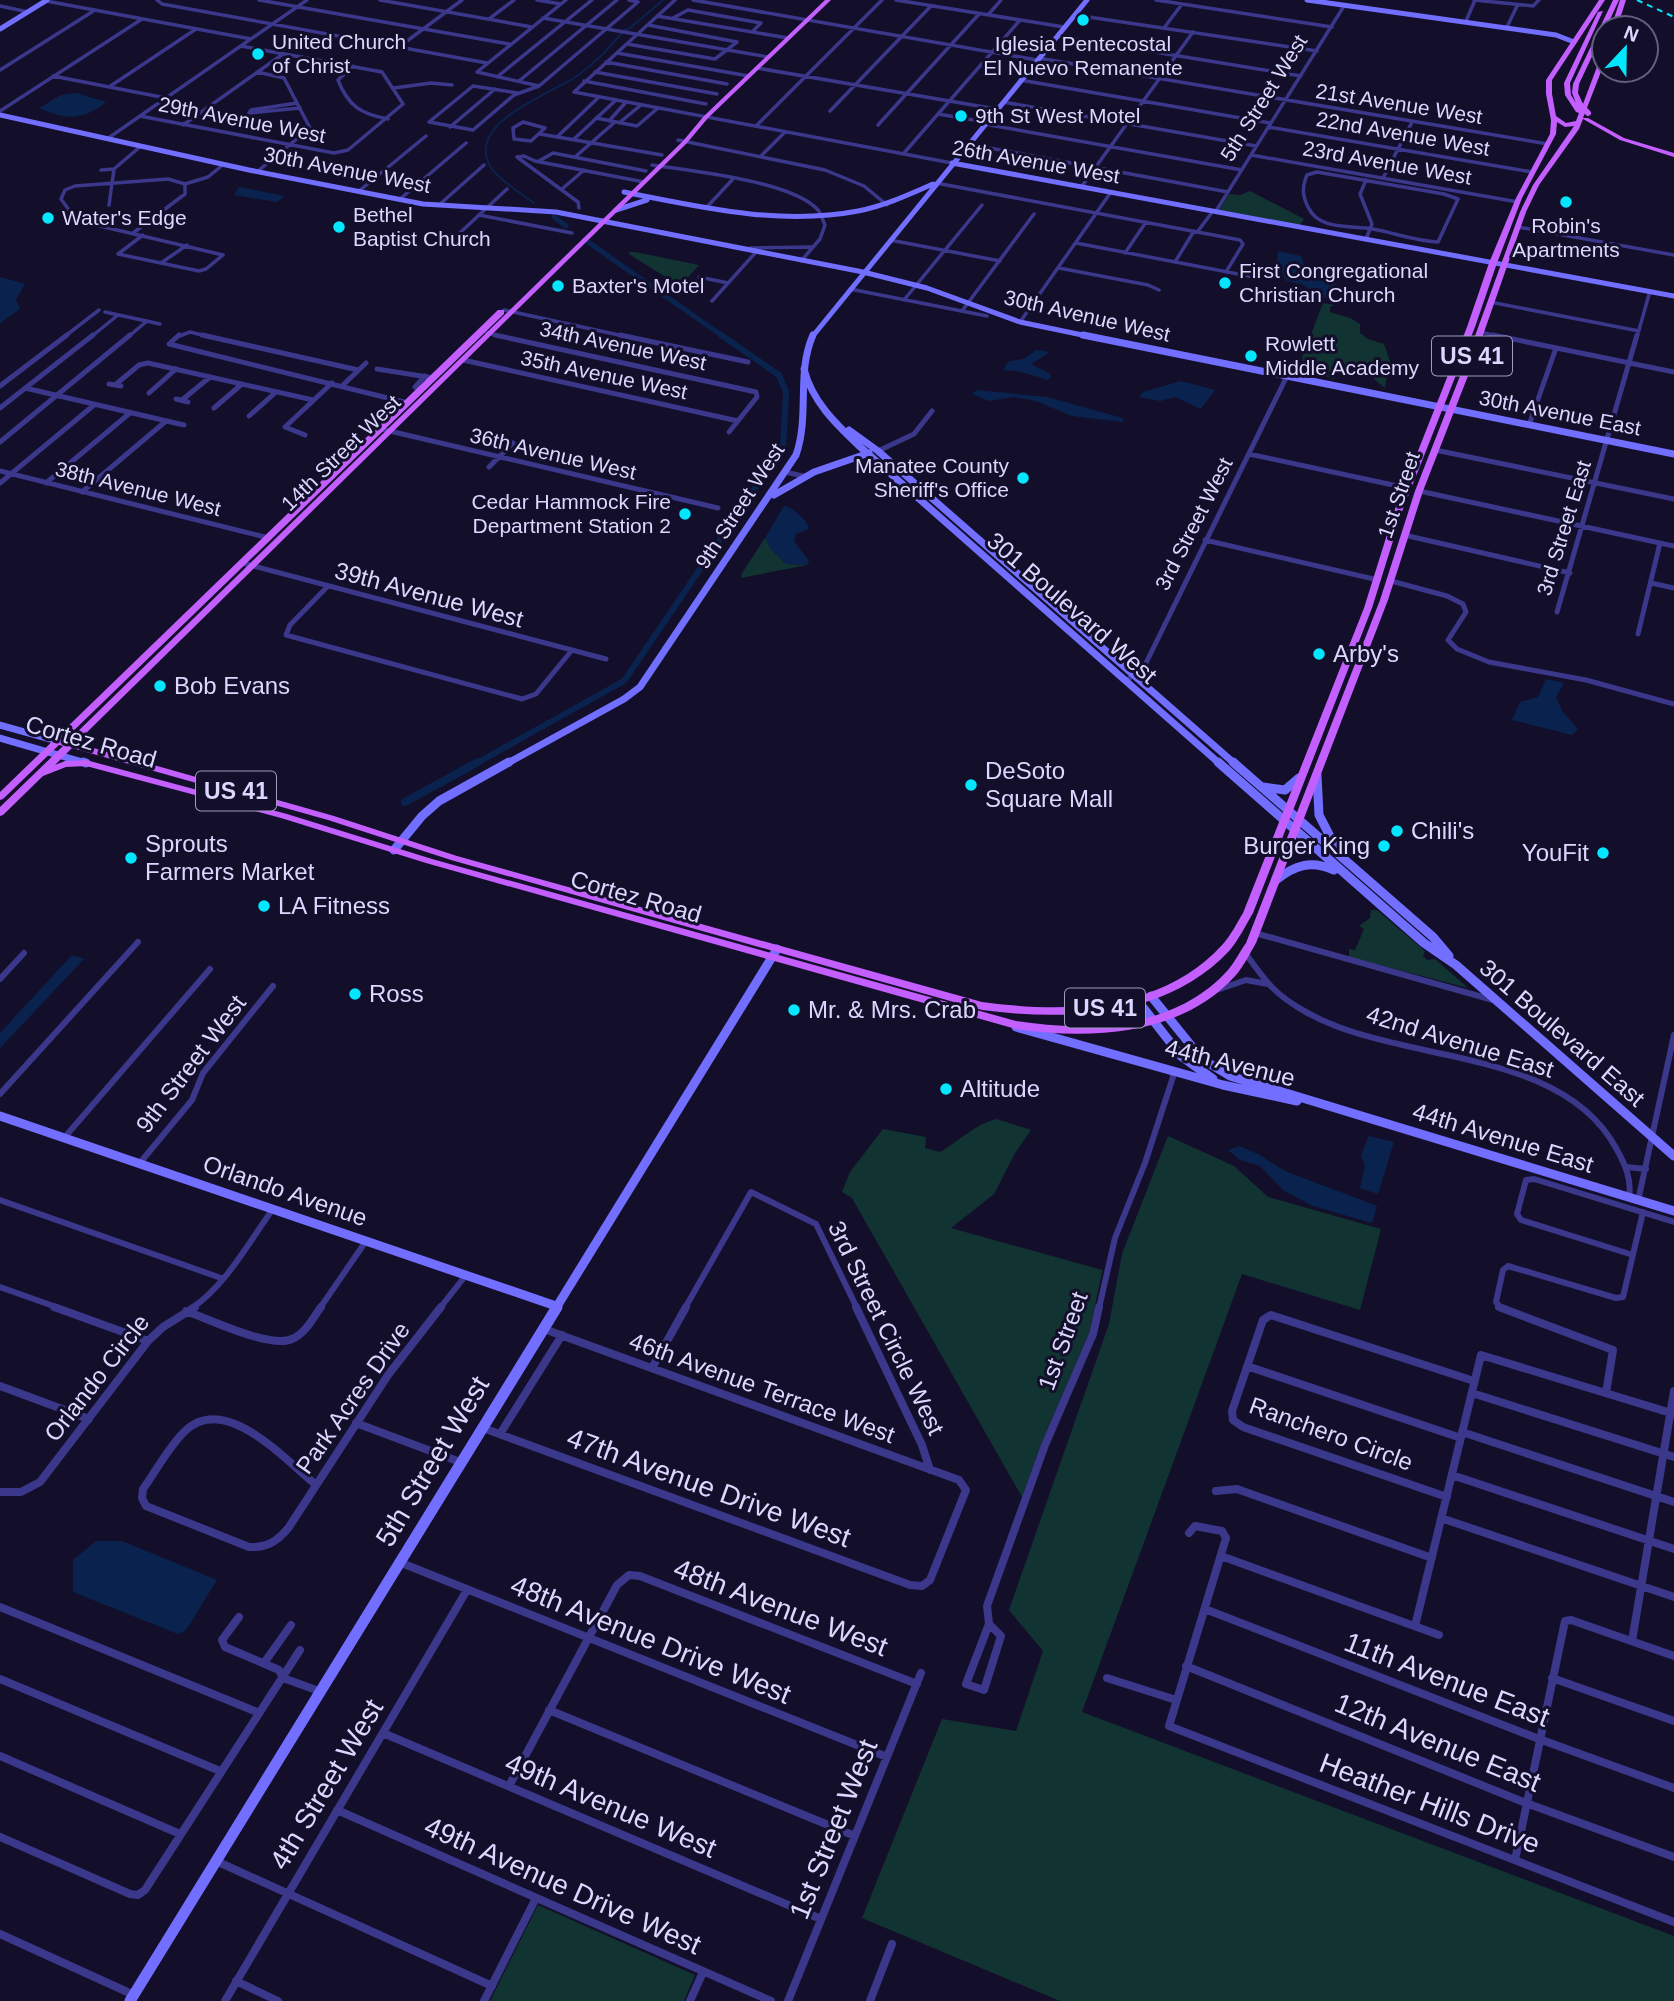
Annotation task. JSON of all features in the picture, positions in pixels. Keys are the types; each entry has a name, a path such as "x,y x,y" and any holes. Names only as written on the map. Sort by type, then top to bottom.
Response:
{"main road":[{"name":"14th Street West","path":"0,797 173,629 302,517 386,430 430,377 486,332 828,0"},
{"name":"9th Street West","path":"397,846 422,816 439,801 624,699 640,687 796,455 802,438 804,358 811,339 919,203 1087,0"},
{"path":"1307,0 1507,27 1556,35 1574,42"},
{"path":"1605,0 1567,83 1568,95 1587,116 1622,139 1674,153"},
{"name":"US 41","path":"1532,172 1554,129 1549,82 1605,0"},
{"path":"1579,108 1575,93 1577,81 1616,0"},
{"path":"0,29 46,1"},
{"path":"1556,35 1580,33"},
{"name":"US 41","path":"1546,170 1567,145 1593,84"},
{"name":"30th Avenue West","path":"0,113 107,139 400,199 439,205 541,210 863,272 917,285 1020,322 1439,407"},
{"path":"1554,117 1565,125 1578,124"},
{"name":"14th Street West","path":"640,181 662,155 681,141"},
{"path":"1532,172 1546,170 1552,148 1548,144"},
{"name":"26th Avenue West","path":"953,163 1674,296"},
{"name":"1st Street","path":"1287,817 1312,768 1370,635 1391,581 1419,491 1503,264 1523,212 1546,170"},
{"path":"1523,212 1523,204 1536,176 1532,172"},
{"name":"1st Street","path":"1296,825 1312,768 1407,489 1468,334 1493,262 1532,172"},
{"path":"890,204 937,182"},
{"name":"14th Street West","path":"600,220 616,210 628,193"},
{"path":"628,193 706,208 772,216 822,215 890,204 919,203"},
{"path":"904,199 919,203"},
{"path":"616,210 638,201 664,200"},
{"path":"1480,301 1483,308 1476,329 1480,332"},
{"name":"14th Street West","path":"0,813 148,667 287,520 463,360 486,332"},
{"path":"1465,371 1463,361 1472,338 1468,334"},
{"name":"301 Boulevard West","path":"804,369 813,395 867,454 1126,681 1287,817"},
{"name":"30th Avenue East","path":"1439,407 1674,454"},
{"name":"301 Boulevard West","path":"836,421 878,451 1136,677 1260,786 1287,817"},
{"path":"764,504 782,488 803,476 878,451"},
{"path":"1404,535 1399,531 1409,499 1407,489"},
{"path":"1391,537 1394,550 1386,577 1391,581"},
{"path":"1370,635 1369,623 1382,586 1378,580"},
{"path":"148,667 145,661 173,629"},
{"name":"Cortez Road","path":"0,725 331,818 397,846"},
{"name":"Cortez Road","path":"0,738 775,953 970,1003 1008,1010 1073,1012 1138,1000 1178,984 1205,967 1226,948 1241,929 1287,817"},
{"name":"US 41","path":"40,774 65,764 86,763"},
{"path":"1260,786 1279,791 1288,789 1312,768"},
{"path":"1312,768 1320,821 1347,862"},
{"name":"301 Boulevard East","path":"1287,817 1352,881 1424,943 1457,965"},
{"name":"US 41","path":"1246,954 1296,825"},
{"name":"301 Boulevard East","path":"1296,825 1347,862 1433,937 1457,965 1674,1156"},
{"path":"1276,880 1293,866 1310,863 1330,868 1352,881"},
{"name":"Cortez Road","path":"775,953 1008,1024 1074,1031 1111,1029 1168,1015 1209,993 1230,975 1246,954"},
{"name":"5th Street West","path":"132,1998 775,953"},
{"path":"1151,996 1193,1050 1214,1068 1321,1105"},
{"path":"1138,1000 1195,1068 1237,1089"},
{"name":"44th Avenue","path":"1008,1024 1237,1089 1321,1105"},
{"path":"1171,1042 1174,1058 1172,1071"},
{"name":"44th Avenue East","path":"1321,1105 1674,1211"},
{"name":"Orlando Avenue","path":"0,1116 556,1306"}],"street":[{"path":"157,0 162,4 487,63"},
{"path":"259,0 509,44"},
{"path":"107,139 307,0"},
{"path":"380,0 532,27"},
{"path":"405,4 411,0"},
{"path":"398,47 462,0"},
{"path":"489,19 514,0"},
{"path":"537,0 561,4"},
{"path":"539,86 477,72 566,0"},
{"path":"497,77 592,0"},
{"path":"519,81 617,0"},
{"path":"518,93 475,86 430,122 472,130 518,93 539,86 636,4 635,1 629,0"},
{"path":"584,81 675,0"},
{"name":"21st Avenue West","path":"694,0 949,46 1548,144"},
{"path":"735,7 743,0"},
{"path":"756,126 882,0"},
{"path":"896,0 1064,27"},
{"path":"988,15 1001,0"},
{"path":"1156,0 1332,27"},
{"path":"1466,21 1474,0 1535,6 1539,0"},
{"path":"46,1 251,39"},
{"path":"1164,28 1182,4"},
{"path":"0,6 29,12"},
{"path":"830,111 931,6"},
{"name":"5th Street West","path":"1175,262 1228,192 1344,6"},
{"path":"1507,27 1517,6"},
{"path":"0,70 95,10"},
{"path":"673,18 683,10 760,23 752,32"},
{"path":"878,125 979,14"},
{"path":"1075,15 1317,51"},
{"path":"657,16 788,38"},
{"path":"543,18 768,57"},
{"path":"0,113 142,19"},
{"path":"904,153 1020,20"},
{"path":"627,44 717,59 736,40 648,25"},
{"path":"109,87 197,29"},
{"path":"1082,186 1193,32"},
{"path":"1057,37 1301,76"},
{"path":"241,46 353,66 382,72 403,104 388,118 359,114 353,109 338,80 353,66"},
{"path":"617,53 749,76"},
{"path":"183,125 283,54"},
{"path":"606,62 727,84"},
{"path":"757,68 996,110"},
{"path":"257,72 284,78 310,128 258,171"},
{"path":"595,72 716,94"},
{"name":"29th Avenue West","path":"53,76 166,98"},
{"name":"22nd Avenue West","path":"1020,80 1532,172"},
{"path":"584,81 706,104"},
{"name":"26th Avenue West","path":"584,81 574,91 953,163"},
{"path":"394,88 431,83 452,85"},
{"path":"450,127 495,89"},
{"path":"558,136 599,97"},
{"path":"574,139 616,100"},
{"path":"609,121 626,102"},
{"path":"1003,102 1256,146"},
{"path":"299,105 248,113 253,110 299,105"},
{"path":"575,157 641,105"},
{"path":"596,118 637,126 658,108"},
{"path":"938,114 1242,170"},
{"name":"29th Avenue West","path":"140,116 338,153 348,150 388,118"},
{"path":"540,134 545,129 543,126 522,122 513,128 512,137 528,142 540,134 558,136 662,155"},
{"path":"1383,178 1412,122"},
{"path":"761,156 785,132"},
{"path":"359,191 426,136"},
{"path":"681,141 815,167 864,186 890,204"},
{"path":"400,199 466,143"},
{"path":"968,144 1228,192"},
{"path":"101,170 114,169 141,146"},
{"path":"539,161 551,153 732,180 793,193 808,201 822,215 825,228 801,261"},
{"name":"23rd Avenue West","path":"1251,155 1518,202"},
{"path":"579,208 578,202 530,161 640,181"},
{"path":"143,235 118,254 199,271 206,269 223,255 187,244 83,222 74,217 61,199 67,189 113,183 168,179 185,184 208,177 224,164"},
{"path":"439,205 484,165"},
{"path":"109,205 114,169"},
{"path":"562,189 584,170"},
{"path":"168,179 170,171"},
{"path":"1310,173 1366,180 1458,199 1438,242 1416,241 1370,229 1334,226 1318,221 1305,203 1303,194 1302,184 1310,173"},
{"path":"706,208 732,180"},
{"path":"1366,180 1360,194 1371,217 1366,239"},
{"path":"937,182 1242,241 1243,244 1226,272"},
{"path":"133,233 185,194 185,184"},
{"path":"449,243 507,189"},
{"path":"1020,322 1111,192"},
{"path":"904,300 982,205"},
{"path":"962,311 1034,214"},
{"path":"479,215 572,233"},
{"path":"1125,253 1146,222"},
{"path":"1518,227 1674,255"},
{"path":"890,240 1000,261"},
{"path":"1076,243 1259,278"},
{"path":"161,263 187,244"},
{"name":"30th Avenue West","path":"731,247 812,247"},
{"path":"712,301 757,252"},
{"path":"1059,268 1148,285 1159,290"},
{"path":"699,277 728,284"},
{"name":"30th Avenue West","path":"850,289 987,316"},
{"name":"3rd Street East","path":"1557,612 1650,291"},
{"path":"1490,302 1639,331"},
{"path":"0,386 102,311 160,324"},
{"path":"508,311 748,362"},
{"path":"0,408 118,315"},
{"path":"0,442 147,321"},
{"path":"358,370 186,332 169,344 408,403"},
{"name":"34th Avenue West","path":"486,332 757,394 738,421"},
{"path":"1480,332 1674,372"},
{"path":"1529,425 1556,348"},
{"name":"35th Avenue West","path":"463,360 738,421"},
{"path":"115,385 144,363 313,400"},
{"path":"342,386 366,363"},
{"path":"149,393 176,369"},
{"path":"377,369 430,377"},
{"name":"3rd Street West","path":"1136,677 1141,673 1287,376"},
{"path":"182,400 210,377"},
{"path":"305,435 285,427 331,383"},
{"path":"221,410 211,408 242,384"},
{"path":"25,388 184,425"},
{"path":"256,418 246,416 276,392"},
{"path":"0,483 94,405"},
{"path":"878,451 914,434 932,411"},
{"path":"46,483 130,413"},
{"path":"82,492 166,421"},
{"path":"729,432 738,421"},
{"name":"36th Avenue West","path":"386,430 718,508"},
{"path":"489,467 496,457 513,443"},
{"path":"1435,450 1674,499"},
{"path":"1249,454 1407,489"},
{"name":"38th Avenue West","path":"0,471 269,538"},
{"path":"785,472 803,476"},
{"path":"1419,491 1674,546"},
{"path":"934,511 943,508"},
{"path":"287,520 302,517"},
{"path":"1404,535 1570,573"},
{"path":"1205,540 1378,580"},
{"path":"1638,634 1660,543"},
{"name":"39th Avenue West","path":"247,565 607,659"},
{"path":"1391,581 1447,596 1463,604 1465,612 1448,640 1457,649 1490,661 1651,695 1674,704"},
{"path":"1651,583 1674,588"},
{"path":"328,586 290,625 286,635 522,699 532,697 572,650"},
{"path":"1126,681 1136,677"},
{"path":"1255,933 1496,1000"},
{"path":"0,1094 138,942"},
{"path":"0,979 24,953"},
{"name":"42nd Avenue East","path":"1246,954 1269,985 1290,1003 1317,1018 1517,1075 1550,1088 1594,1116 1626,1167 1634,1199"},
{"path":"64,1138 211,969"},
{"path":"1209,993 1246,980 1269,985"},
{"name":"9th Street West","path":"139,1164 192,1100 203,1073 273,986"},
{"path":"1634,1199 1654,1138 1674,1035"},
{"name":"1st Street","path":"989,1624 1001,1636 984,1690 966,1684 989,1624 987,1606 1045,1445 1093,1334 1113,1245 1145,1163 1173,1077 1172,1071"},
{"path":"1626,1167 1646,1169"},
{"path":"1633,1255 1519,1218 1517,1214 1526,1180 1529,1178 1674,1222"},
{"name":"3rd Street Circle West","path":"652,1368 751,1192 816,1224 922,1445 930,1470"},
{"path":"0,1200 221,1278"},
{"name":"Orlando Circle","path":"0,1492 16,1494 36,1486 148,1341 165,1322 205,1298 273,1209"},
{"path":"1606,1393 1613,1350 1497,1305 1506,1267 1616,1298 1623,1297 1643,1212"},
{"path":"186,1311 273,1342 291,1340 306,1329 366,1241"},
{"name":"Park Acres Drive","path":"316,1484 240,1424 219,1418 203,1420 185,1431 143,1489 142,1497 146,1506 249,1547 260,1548 273,1543 289,1527 388,1375 466,1275"},
{"path":"0,1287 148,1341"},
{"name":"Ranchero Circle","path":"1447,1497 1237,1424 1233,1420 1232,1411 1263,1320 1274,1315 1475,1381"},
{"name":"46th Avenue Terrace West","path":"542,1328 960,1480 965,1487"},
{"name":"5th Street West","path":"500,1434 562,1335"},
{"path":"1415,1626 1481,1355 1672,1413"},
{"path":"1247,1366 1674,1502"},
{"path":"0,1386 89,1419"},
{"path":"1632,1641 1674,1391"},
{"path":"1472,1393 1674,1457"},
{"path":"356,1423 460,1462"},
{"name":"47th Avenue Drive West","path":"481,1427 910,1585 922,1586 930,1580 965,1487"},
{"path":"1452,1475 1674,1549"},
{"path":"1216,1491 1237,1489 1432,1558"},
{"path":"1441,1518 1674,1597"},
{"path":"1107,1678 1176,1700 1226,1533 1206,1525 1195,1527 1189,1532"},
{"path":"1221,1556 1439,1635"},
{"name":"48th Avenue Drive West","path":"399,1562 887,1757"},
{"name":"48th Avenue West","path":"588,1638 617,1585 629,1575 640,1576 917,1684"},
{"name":"4th Street West","path":"225,2001 467,1590"},
{"path":"0,1607 257,1712"},
{"name":"11th Avenue East","path":"1205,1609 1539,1739 1674,1788"},
{"path":"239,1617 222,1640 225,1647 279,1670 283,1678 320,1691"},
{"path":"1515,1860 1563,1627 1567,1620 1674,1656"},
{"path":"264,1663 291,1625"},
{"path":"509,1786 588,1638"},
{"path":"0,1837 130,1894 138,1895 145,1890 257,1712 300,1650"},
{"name":"12th Avenue East","path":"1186,1666 1526,1802 1674,1857"},
{"name":"1st Street West","path":"788,2001 921,1673"},
{"path":"1552,1678 1674,1721"},
{"path":"0,1679 220,1772"},
{"name":"Heather Hills Drive","path":"1176,1700 1169,1726 1674,1922"},
{"path":"549,1710 855,1836"},
{"name":"49th Avenue West","path":"383,1733 821,1919"},
{"path":"0,1756 180,1834"},
{"name":"49th Avenue Drive West","path":"337,1810 771,2001"},
{"path":"216,1861 492,1986"},
{"path":"484,2001 536,1898"},
{"path":"0,1934 132,1998"},
{"path":"870,2001 892,1944"},
{"path":"690,2001 703,1972"},
{"path":"236,1981 278,2001"}],"green space":[{"path":"1250,191 1304,219 1300,225 1219,210 1229,194 1240,195"},
{"path":"630,252 699,265 680,286 629,254"},
{"path":"1323,303 1334,305 1330,307 1330,312 1360,324 1360,333 1368,339 1384,344 1393,370 1387,374 1385,388 1375,380 1372,371 1354,366 1340,366 1334,379 1307,370 1302,358"},
{"path":"765,538 771,549 786,564 807,565 741,578"},
{"path":"1371,910 1377,910 1425,951 1423,956 1427,960 1435,959 1468,988 1349,957 1349,949 1355,950 1364,929 1359,926 1370,918"},
{"path":"997,1119 1031,1130 1015,1153 994,1194 951,1228 1102,1270 1103,1268 1089,1333 1041,1444 1022,1497 852,1198 842,1192 850,1172 883,1129 926,1137 925,1148 940,1152 975,1128"},
{"path":"1168,1136 1234,1166 1268,1197 1381,1229 1360,1310 1242,1274 1082,1712 1674,1936 1674,2001 1060,2001 862,1918 942,1719 1016,1731 1043,1651 1009,1610 1109,1324 1122,1254"},
{"path":"538,1905 695,1975 684,2001 490,2001"}],"water":[{"path":"76,93 106,102 89,113 74,117 39,108 61,95"},
{"path":"239,187 285,196 277,202 234,195"},
{"path":"1278,251 1301,256 1307,275 1335,283 1337,286 1332,298 1319,297 1302,284 1286,281 1277,261"},
{"path":"0,277 25,284 16,300 20,309 0,323"},
{"path":"1036,350 1050,352 1031,364 1049,373 1051,377 1047,380 1022,372 1003,370 1009,361 1024,359"},
{"path":"1181,381 1215,390 1201,409 1175,397 1160,401 1139,397 1143,392"},
{"path":"977,390 1047,397 1123,418 1123,422 1072,416 1036,401 1013,397 989,401 972,394"},
{"path":"784,506 796,512 808,526 809,529 796,534 794,541 809,561 807,565 786,564 771,549 765,538"},
{"path":"1546,679 1564,683 1556,697 1562,711 1578,729 1572,735 1512,720 1520,702 1538,697"},
{"path":"72,955 84,959 0,1048 0,1033"},
{"path":"1369,1136 1394,1142 1378,1194 1360,1188 1365,1166 1361,1155"},
{"path":"1239,1146 1285,1171 1377,1206 1372,1223 1313,1206 1283,1190 1260,1166 1240,1160 1228,1150"},
{"path":"96,1541 122,1541 217,1580 186,1630 178,1634 73,1592 73,1560"}],"waterway":[{"path":"534,203 502,180 492,169 486,149 491,134 516,110 584,71 624,30 629,29 663,0"},
{"path":"554,217 566,226"},
{"path":"588,242 724,337"},
{"path":"475,764 624,681 783,447 786,392 779,375 721,335"},
{"path":"405,802 478,762"}],"railway":[{"path":"1637,0 1674,17"}],"place":[{"name":"Iglesia Pentecostal El Nuevo Remanente","path":"1083,20"},
{"name":"United Church of Christ","path":"258,54"},
{"name":"9th St West Motel","path":"961,116"},
{"name":"Robin's Apartments","path":"1566,202"},
{"name":"Water's Edge","path":"48,218"},
{"name":"Bethel Baptist Church","path":"339,227"},
{"name":"First Congregational Christian Church","path":"1225,283"},
{"name":"Baxter's Motel","path":"558,286"},
{"name":"Rowlett Middle Academy","path":"1251,356"},
{"name":"Manatee County Sheriff's Office","path":"1023,478"},
{"name":"Cedar Hammock Fire Department Station 2","path":"685,514"},
{"name":"Arby's","path":"1319,654"},
{"name":"Bob Evans","path":"160,686"},
{"name":"DeSoto Square Mall","path":"971,785"},
{"name":"Chili's","path":"1397,831"},
{"name":"Burger King","path":"1384,846"},
{"name":"YouFit","path":"1603,853"},
{"name":"Sprouts Farmers Market","path":"131,858"},
{"name":"LA Fitness","path":"264,906"},
{"name":"Ross","path":"355,994"},
{"name":"Mr. & Mrs. Crab","path":"794,1010"},
{"name":"Altitude","path":"946,1089"}]}
